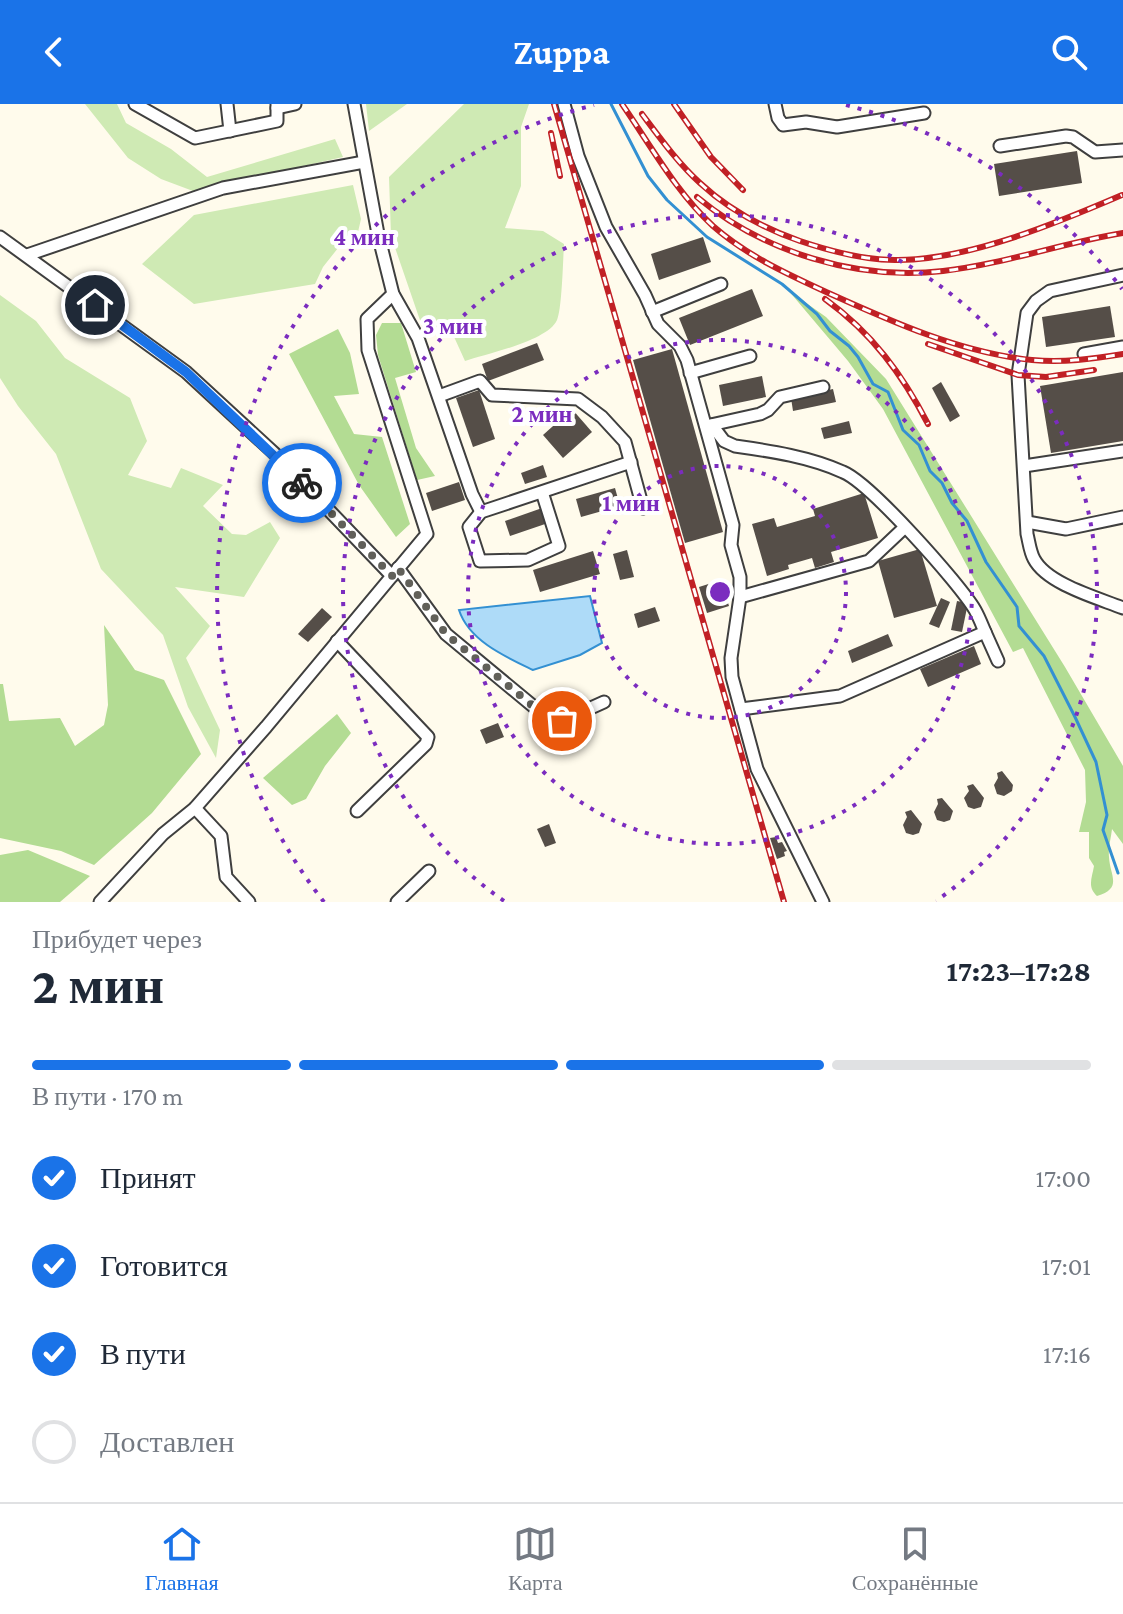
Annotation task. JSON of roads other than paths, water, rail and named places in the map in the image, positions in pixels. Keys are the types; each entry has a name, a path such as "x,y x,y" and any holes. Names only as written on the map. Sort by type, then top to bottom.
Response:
{"street":[{"path":"135,104 195,138 277,121 277,106 295,104"},
{"path":"227,104 230,131"},
{"path":"354,104 393,294 418,338 481,512"},
{"path":"564,104 597,208 658,324 680,346 708,425 732,519 731,545 740,577 731,658 732,677 757,769 823,902"},
{"path":"775,104 783,125 806,122 837,127 924,113"},
{"path":"1000,146 1066,136 1073,137 1095,152 1123,150"},
{"path":"27,255 223,188 364,162"},
{"path":"0,237 186,372 395,572 446,634 551,721 562,721 604,702"},
{"path":"1123,275 1050,291 1036,301 1027,313 1018,375 1027,522 1033,558 1043,572 1056,581 1123,608"},
{"path":"652,312 721,284"},
{"path":"100,902 163,834 195,808 427,534 368,350 367,319 393,294"},
{"path":"1084,354 1123,347"},
{"path":"690,373 750,356"},
{"path":"439,396 480,381 490,394 578,399 625,442 643,508"},
{"path":"708,425 765,413 780,397 823,387"},
{"path":"708,425 724,441 735,446 822,464 846,472 864,485 956,585 975,610 998,661"},
{"path":"1024,466 1123,451"},
{"path":"542,492 559,546 528,560 480,561 469,527 481,512 631,462"},
{"path":"1027,522 1066,529 1123,517"},
{"path":"740,597 869,561 904,528"},
{"path":"741,709 840,696 985,632"},
{"path":"337,641 428,737 426,744 357,811"},
{"path":"195,808 221,836 226,877 249,902"},
{"path":"397,902 429,871"}],"water":[{"path":"590,596 602,643 580,655 533,670 480,639 471,631 459,610"}],"waterway":[{"path":"611,104 648,176 667,200 707,237 782,284 817,314 858,357 873,384 888,392 903,430 919,445 930,471 942,483 952,503 967,521 986,562 1017,607 1019,626 1044,656 1075,717 1096,762 1107,815 1103,830 1118,873"}],"railway":[{"path":"554,104 784,902"},
{"path":"622,104 664,168 700,213 739,246 780,270 899,324 978,350 1044,361 1123,354"},
{"path":"674,104 711,157 743,190"},
{"path":"642,114 692,175 735,210 786,236 859,257 922,259 981,247 1040,228 1122,195"},
{"path":"551,133 560,176"},
{"path":"697,197 751,233 781,247 812,258 878,271 910,273 966,268 1123,233"},
{"path":"825,299 871,340 908,388 928,424"},
{"path":"928,344 1018,375 1046,377 1094,370"}]}
